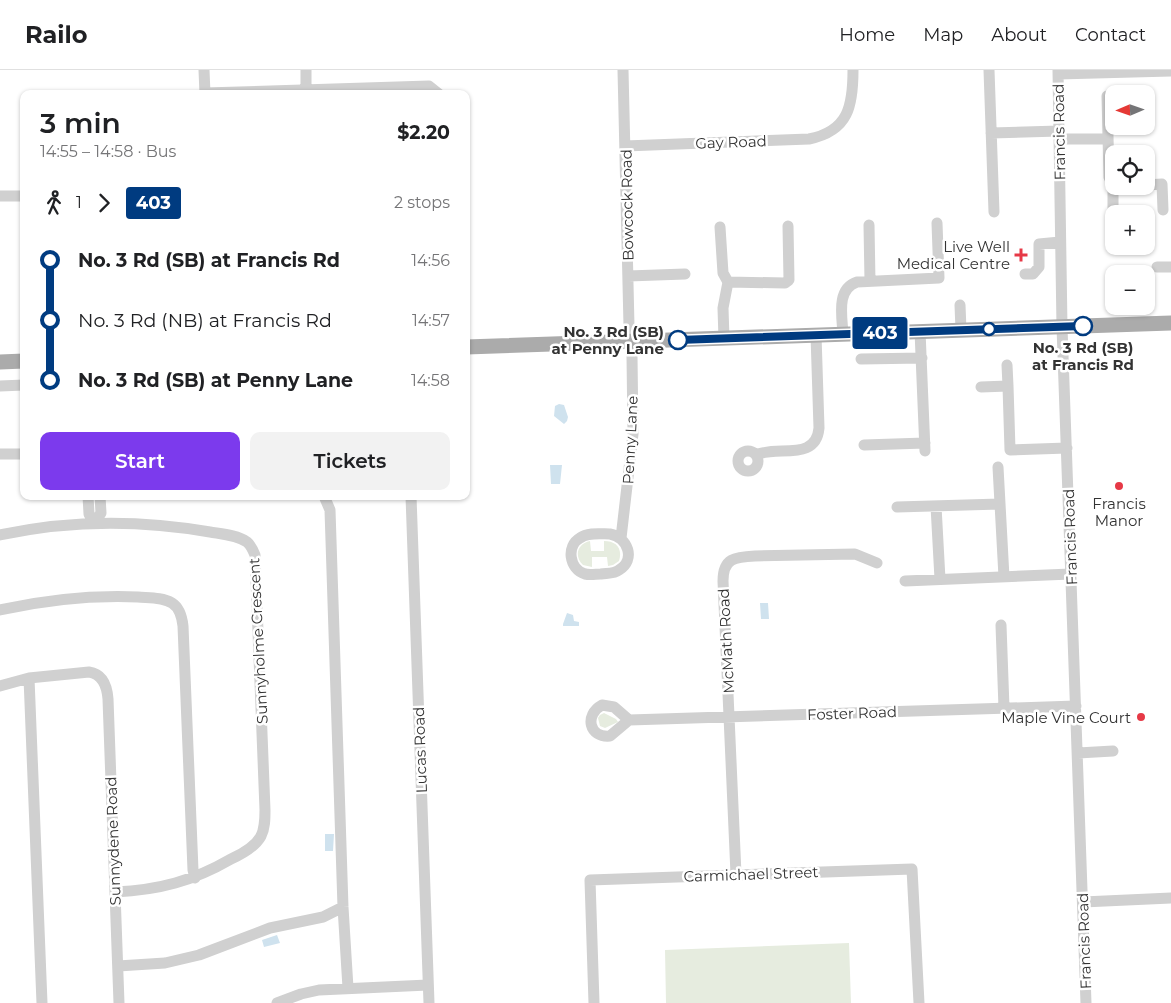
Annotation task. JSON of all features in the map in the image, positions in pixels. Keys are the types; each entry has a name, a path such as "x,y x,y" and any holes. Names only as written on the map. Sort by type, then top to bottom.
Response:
{"main road":[{"path":"470,347 1171,324"},
{"path":"0,362 20,361"}],"street":[{"path":"204,70 205,90"},
{"path":"306,70 306,90 429,86 434,90"},
{"name":"Bowcock Road","path":"623,70 629,341"},
{"name":"Gay Road","path":"625,146 809,139 827,134 841,123 851,105 853,70"},
{"path":"989,70 994,212"},
{"path":"1058,72 1171,71"},
{"name":"Francis Road","path":"1058,72 1062,327 1086,1003"},
{"path":"991,133 1108,139"},
{"path":"1108,135 1108,145"},
{"path":"1155,184 1162,184 1163,210"},
{"path":"0,196 20,196"},
{"path":"843,334 842,302 846,289 850,284 870,281 939,278 937,223"},
{"path":"869,224 870,281"},
{"path":"728,282 785,283 789,280 788,226"},
{"path":"720,227 723,272 728,282 723,308 724,339"},
{"path":"1025,274 1033,274 1038,267 1039,244 1060,242"},
{"path":"1157,267 1171,267"},
{"path":"628,276 685,274"},
{"path":"960,305 961,330"},
{"path":"864,445 925,447 920,331"},
{"path":"756,455 768,452 805,449 816,438 818,428 816,335"},
{"name":"Penny Lane","path":"621,538 610,534 580,537 572,548 572,562 579,571 586,574 612,573 618,571 626,564 628,557 627,546 621,538 633,434 632,362 629,341"},
{"path":"861,360 922,358"},
{"path":"1007,365 1010,450 1067,448"},
{"path":"0,386 20,385"},
{"path":"981,387 1008,386"},
{"path":"0,454 20,454"},
{"path":"998,467 1004,577"},
{"path":"88,500 89,514 94,523 101,513 100,500"},
{"path":"326,500 330,510 343,907 348,988"},
{"name":"Lucas Road","path":"411,500 429,1003"},
{"path":"897,507 1000,504"},
{"path":"936,506 940,579"},
{"name":"Sunnyholme Crescent","path":"0,535 31,529 94,523 150,524 201,530 241,538 250,544 253,549 256,566 266,810 263,838 247,850 195,878 161,887 114,892"},
{"name":"McMath Road","path":"736,874 724,571 730,561 743,557 855,554 877,563"},
{"path":"905,581 1071,574"},
{"path":"0,610 57,600 104,597 163,600 171,602 179,610 183,626 192,870 195,878"},
{"path":"1001,625 1004,708"},
{"name":"Sunnydene Road","path":"0,686 29,678 89,672 106,677 119,1003"},
{"path":"29,678 42,1003"},
{"name":"Foster Road","path":"628,720 1076,706"},
{"path":"1078,753 1112,751"},
{"name":"Carmichael Street","path":"594,1003 590,880 912,869 919,1003"},
{"path":"1083,902 1171,898"},
{"path":"118,966 165,963 199,955 266,930 323,917 343,907"},
{"path":"276,1003 307,992 348,988 428,985"}],"shaded area":[{"path":"590,541 591,551 604,551 604,541 612,542 618,546 620,552 619,561 608,566 607,557 592,557 592,567 583,565 578,558 578,551 582,545"},
{"path":"604,713 618,722 605,728 600,726 598,718"},
{"path":"849,943 851,1003 666,1003 665,950"}],"water":[{"path":"559,404 564,405 568,417 564,424 554,416 555,406"},
{"path":"550,465 562,465 560,484 551,484"},
{"path":"760,603 768,603 769,619 761,619"},
{"path":"567,613 573,615 574,621 579,622 579,626 563,626"},
{"path":"325,834 334,834 333,851 325,851"},
{"path":"277,935 280,943 264,947 262,940"}],"bus line":[{"name":"403","path":"678,340 1083,326"}],"place":[{"name":"Live Well Medical Centre","path":"1021,255"},
{"name":"No. 3 Rd (SB) at Francis Rd","path":"1083,326"},
{"name":"No. 3 Rd (SB) at Penny Lane","path":"678,340"},
{"name":"Francis Manor","path":"1119,486"},
{"name":"Maple Vine Court","path":"1141,717"}]}
